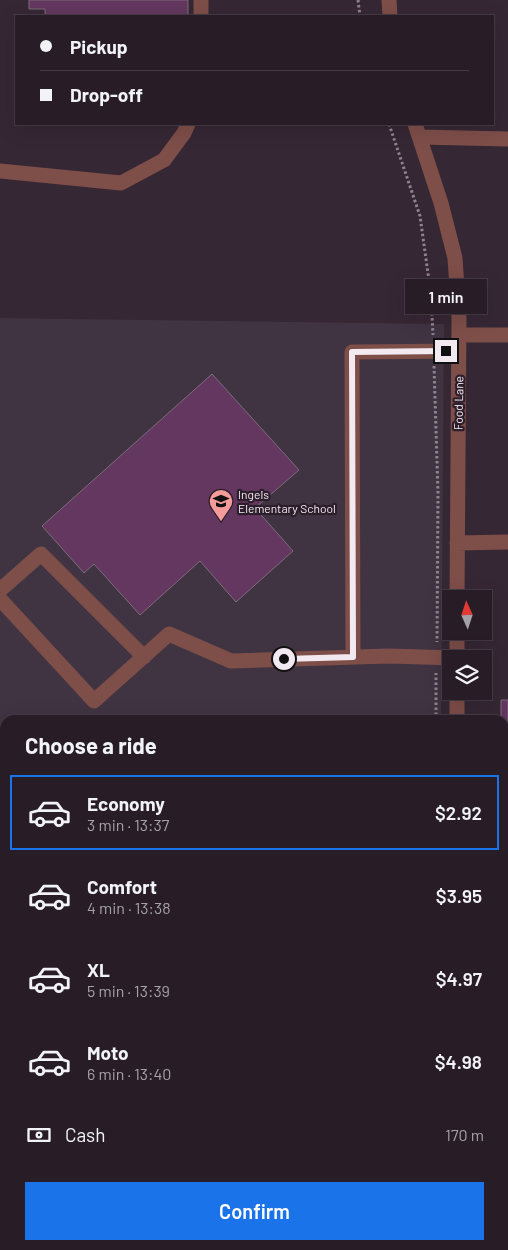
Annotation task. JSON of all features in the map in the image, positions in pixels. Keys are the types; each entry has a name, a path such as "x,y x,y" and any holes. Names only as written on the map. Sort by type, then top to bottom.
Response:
{"street":[{"path":"201,0 201,15"},
{"path":"389,0 390,15"},
{"path":"0,171 121,183 164,160 184,134 188,125"},
{"path":"417,130 508,138"},
{"name":"Food Lane","path":"417,130 442,203 455,258 459,335 457,590"},
{"path":"459,335 508,335"},
{"path":"353,657 352,352 459,351"},
{"path":"457,543 508,542"},
{"path":"0,590 41,554 144,657"},
{"path":"0,599 94,701 169,634 231,661 353,657 442,658"},
{"path":"456,715 457,700"}],"path":[{"path":"358,0 360,15"},
{"path":"389,125 420,216 431,295 438,493 436,715"}],"shaded area":[{"name":"Ingels Elementary School","path":"0,318 444,324 441,715 0,715"}],"building":[{"path":"29,0 188,0 188,15 45,15 45,9 29,9"},
{"path":"212,374 299,470 255,508 293,551 236,602 200,561 140,615 94,564 84,573 42,526"},
{"path":"501,700 508,700 508,715 501,715"}],"place":[{"name":"Ingels Elementary School","path":"221,522"}],"route":[{"path":"284,659 353,657 352,352 446,351"}]}
